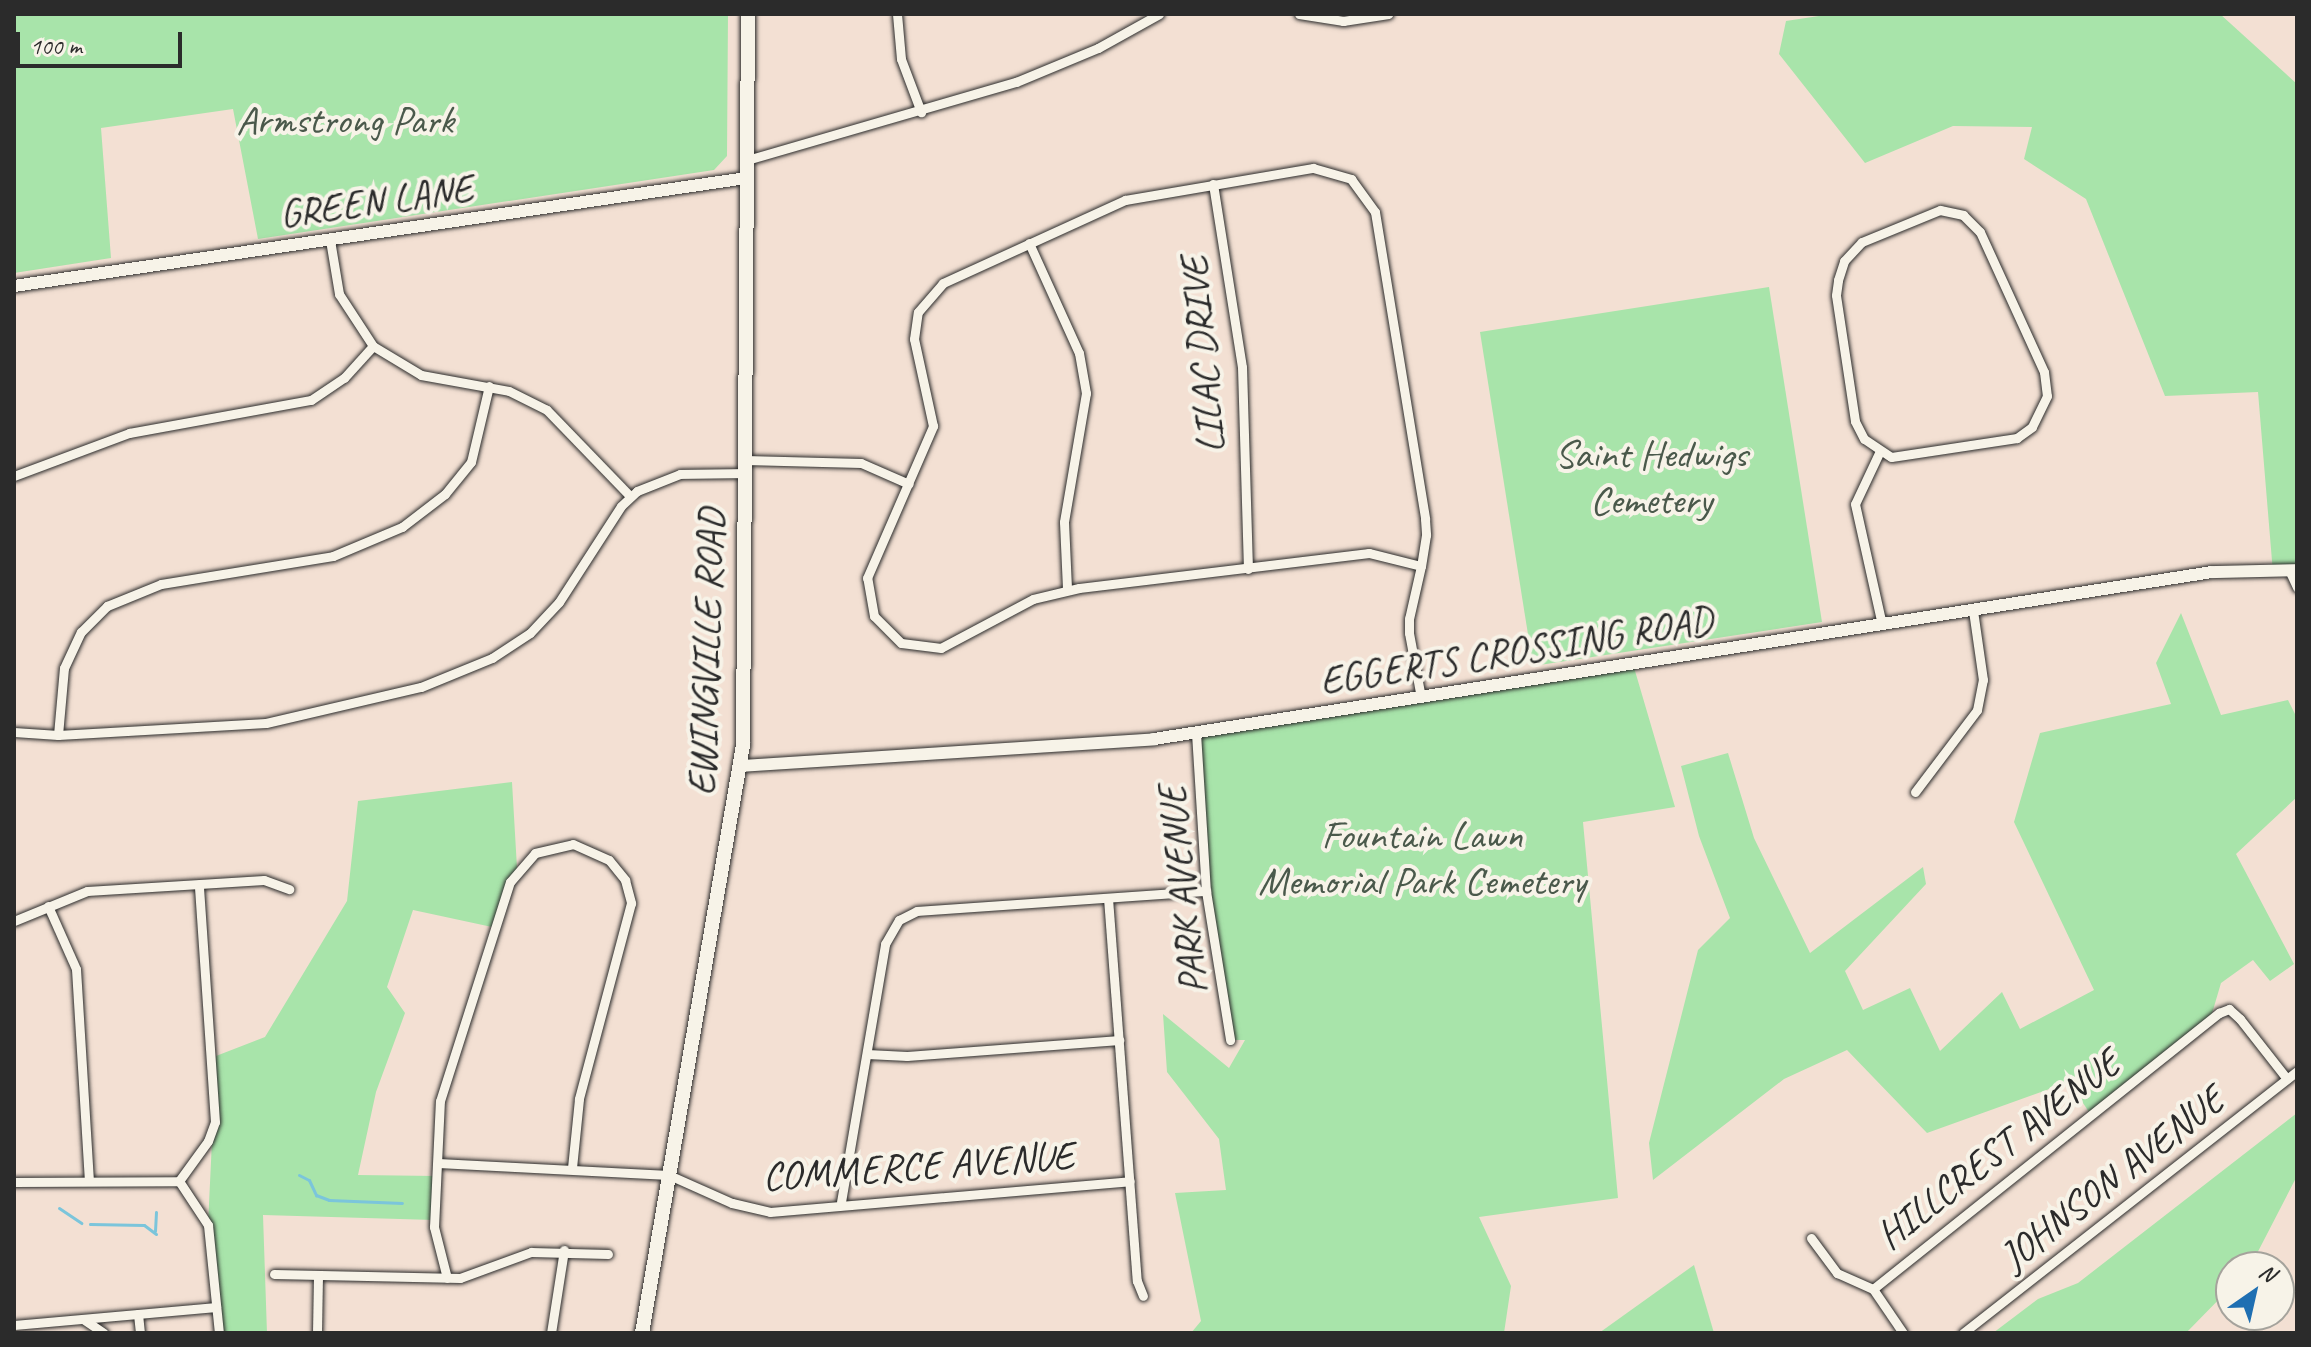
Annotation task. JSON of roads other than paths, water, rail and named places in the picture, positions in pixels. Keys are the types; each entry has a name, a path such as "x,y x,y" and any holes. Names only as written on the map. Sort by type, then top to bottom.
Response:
{"main road":[{"name":"EWINGVILLE ROAD","path":"642,1333 741,766 748,14"}],"street":[{"path":"897,14 901,59 921,112"},
{"path":"747,160 921,112 1064,64 1159,14"},
{"path":"1299,14 1343,21 1388,14"},
{"path":"1421,566 1369,553 1067,589 1014,608 954,644 927,649 891,636 869,605 870,566 933,426 914,339 918,312 943,283 1117,203 1313,168 1351,179 1375,212 1425,519 1421,566 1409,633 1421,698"},
{"name":"GREEN LANE","path":"14,286 746,178"},
{"name":"LILAC DRIVE","path":"1213,184 1242,367 1248,569"},
{"path":"1956,211 1980,232 2044,372 2044,408 2026,432 2000,444 1905,458 1879,453 1855,421 1836,295 1841,270 1862,242 1928,213 1956,211"},
{"path":"330,240 339,294 373,346 421,375 489,386 530,400 564,423 630,496"},
{"path":"1029,243 1079,353 1086,393 1064,522 1067,589"},
{"path":"14,476 129,433 311,400 344,378 373,346"},
{"path":"58,735 64,668 81,632 107,606 142,588 333,556 402,527 445,494 471,462 489,386"},
{"path":"1879,453 1855,504 1882,625"},
{"path":"14,732 58,735 283,720 372,702 457,673 511,647 546,618 630,496 665,477 745,467 861,463 909,484"},
{"name":"EGGERTS CROSSING ROAD","path":"741,766 1196,733 2225,570 2293,570"},
{"path":"2293,570 2297,587"},
{"path":"1915,792 1977,710 1983,680 1973,611"},
{"name":"PARK AVENUE","path":"1196,733 1206,891 1230,1040"},
{"path":"447,1278 434,1227 440,1101 510,882 535,853 573,844 609,860 625,880 631,903 579,1099 572,1168"},
{"path":"14,921 87,891 264,880 289,889"},
{"path":"179,1181 208,1141 215,1122 199,885"},
{"path":"841,1202 885,944 899,920 917,911 1206,891"},
{"path":"1108,898 1137,1281 1143,1296"},
{"path":"48,906 76,969 89,1179"},
{"name":"HILLCREST AVENUE","path":"1811,1238 1837,1273 1873,1289 2229,1009 2287,1079"},
{"path":"867,1054 907,1056 1119,1040"},
{"name":"JOHNSON AVENUE","path":"1963,1333 2297,1071"},
{"name":"COMMERCE AVENUE","path":"438,1163 669,1175 732,1203 769,1212 841,1202 1130,1181"},
{"path":"14,1182 89,1179 179,1181"},
{"path":"179,1181 208,1225 219,1333"},
{"path":"551,1333 564,1250"},
{"path":"274,1274 447,1278 472,1276 531,1252 564,1250 608,1254"},
{"path":"317,1333 318,1276"},
{"path":"1873,1289 1903,1333"},
{"path":"14,1325 216,1307"},
{"path":"138,1314 140,1333"},
{"path":"83,1319 104,1333"}],"waterway":[{"path":"299,1175 309,1180 316,1195 329,1200 402,1203"},
{"path":"59,1208 81,1223"},
{"path":"155,1231 156,1212"},
{"path":"90,1224 144,1225 156,1234"}],"park label":[{"name":"Armstrong Park","path":"345,120"},
{"name":"Saint Hedwigs Cemetery","path":"1651,477"},
{"name":"Fountain Lawn Memorial Park Cemetery","path":"1422,858"}]}
